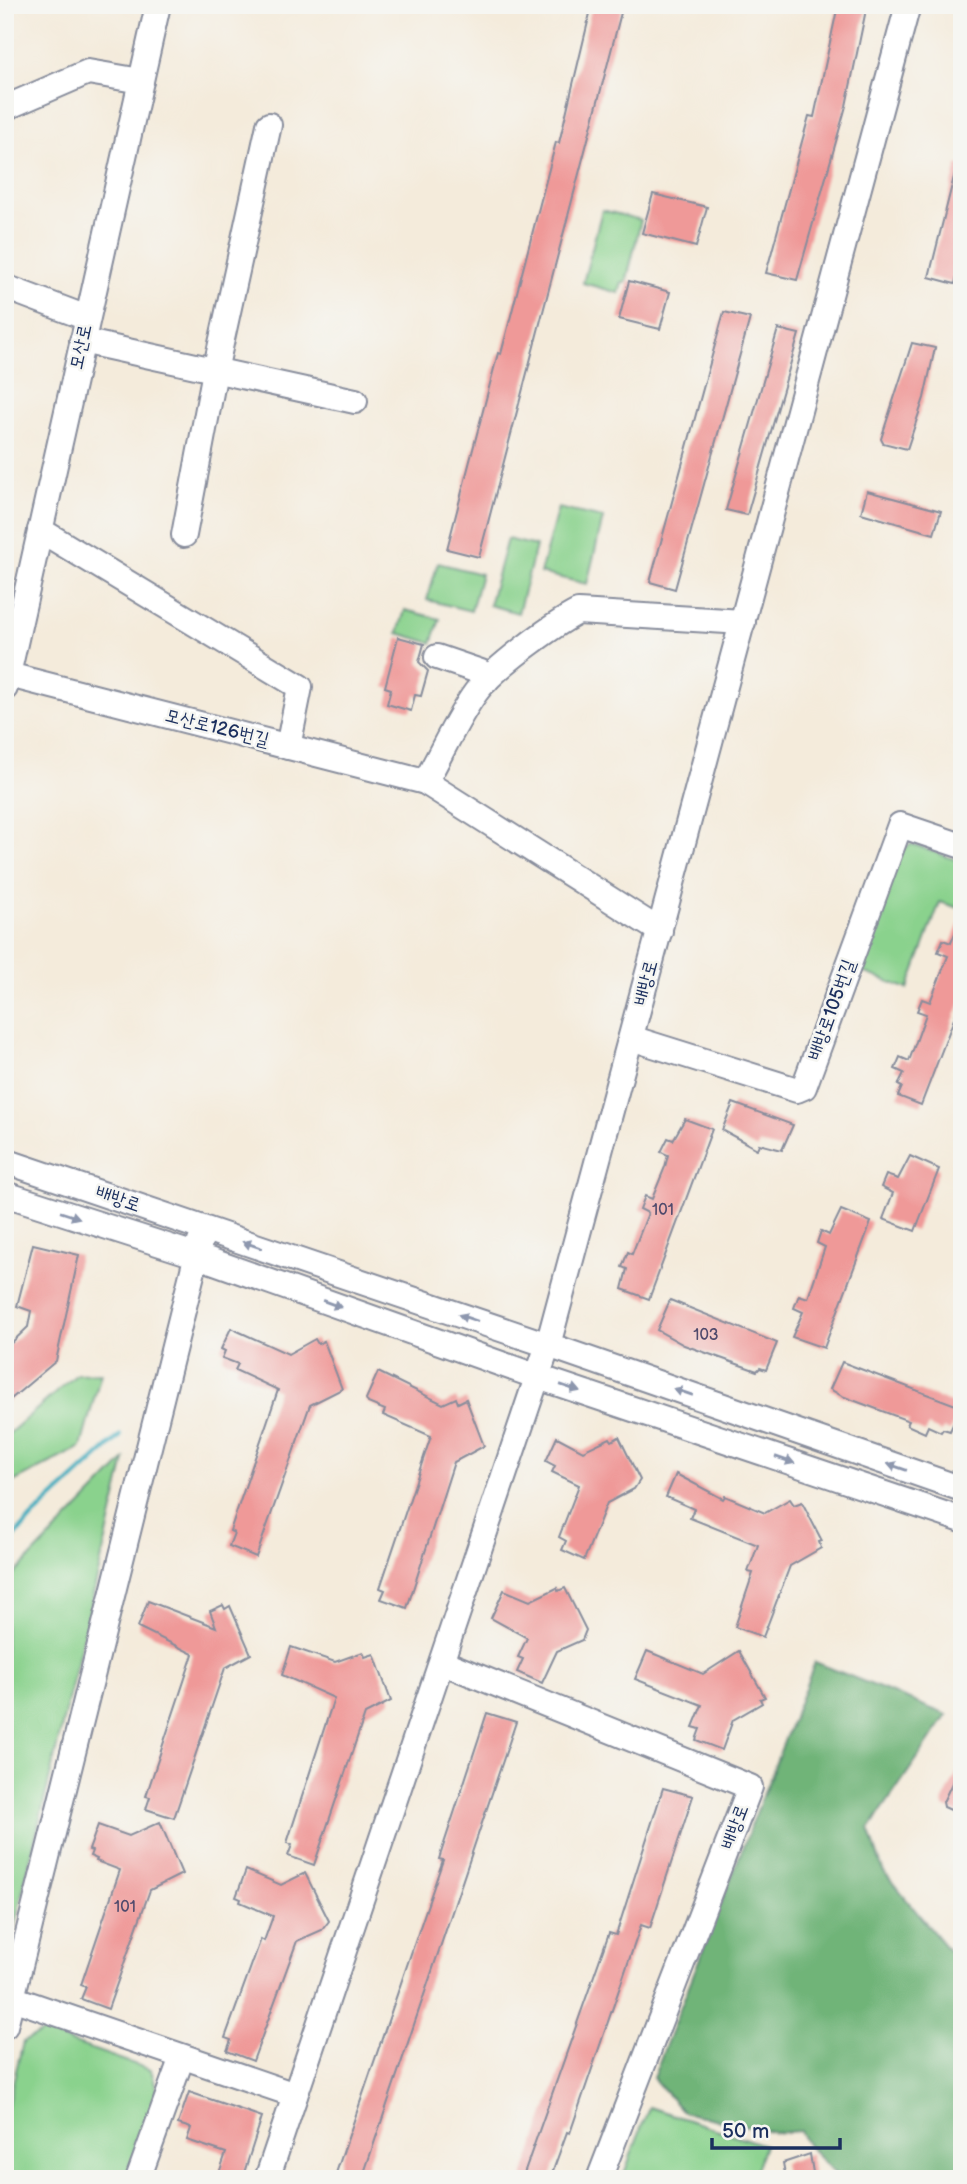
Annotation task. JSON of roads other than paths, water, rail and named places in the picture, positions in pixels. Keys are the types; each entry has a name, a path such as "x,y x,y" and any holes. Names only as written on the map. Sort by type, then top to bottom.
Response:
{"street":[{"name":"모산로","path":"6,679 158,5"},
{"name":"배방로","path":"267,2179 548,1345 908,5"},
{"path":"5,108 88,72 141,81"},
{"path":"184,535 215,371 270,125"},
{"path":"5,287 85,330 215,371 355,401"},
{"path":"40,530 300,687 288,747"},
{"path":"425,782 474,694 486,681 562,621 578,612 743,622"},
{"path":"437,657 481,672 486,681"},
{"name":"모산로126번길","path":"6,679 425,782 660,931"},
{"name":"배방로105번길","path":"631,1038 797,1090 804,1087 900,825 962,846"},
{"name":"배방로","path":"5,1161 962,1489"},
{"name":"배방로","path":"5,1194 195,1255 538,1377 962,1520"},
{"path":"5,2026 195,1255 205,1229"},
{"name":"배방로","path":"442,1662 750,1787 599,2179"},
{"path":"12,1998 295,2095"},
{"path":"138,2179 182,2057"}],"waterway":[{"path":"5,1547 32,1517 120,1436"}]}
